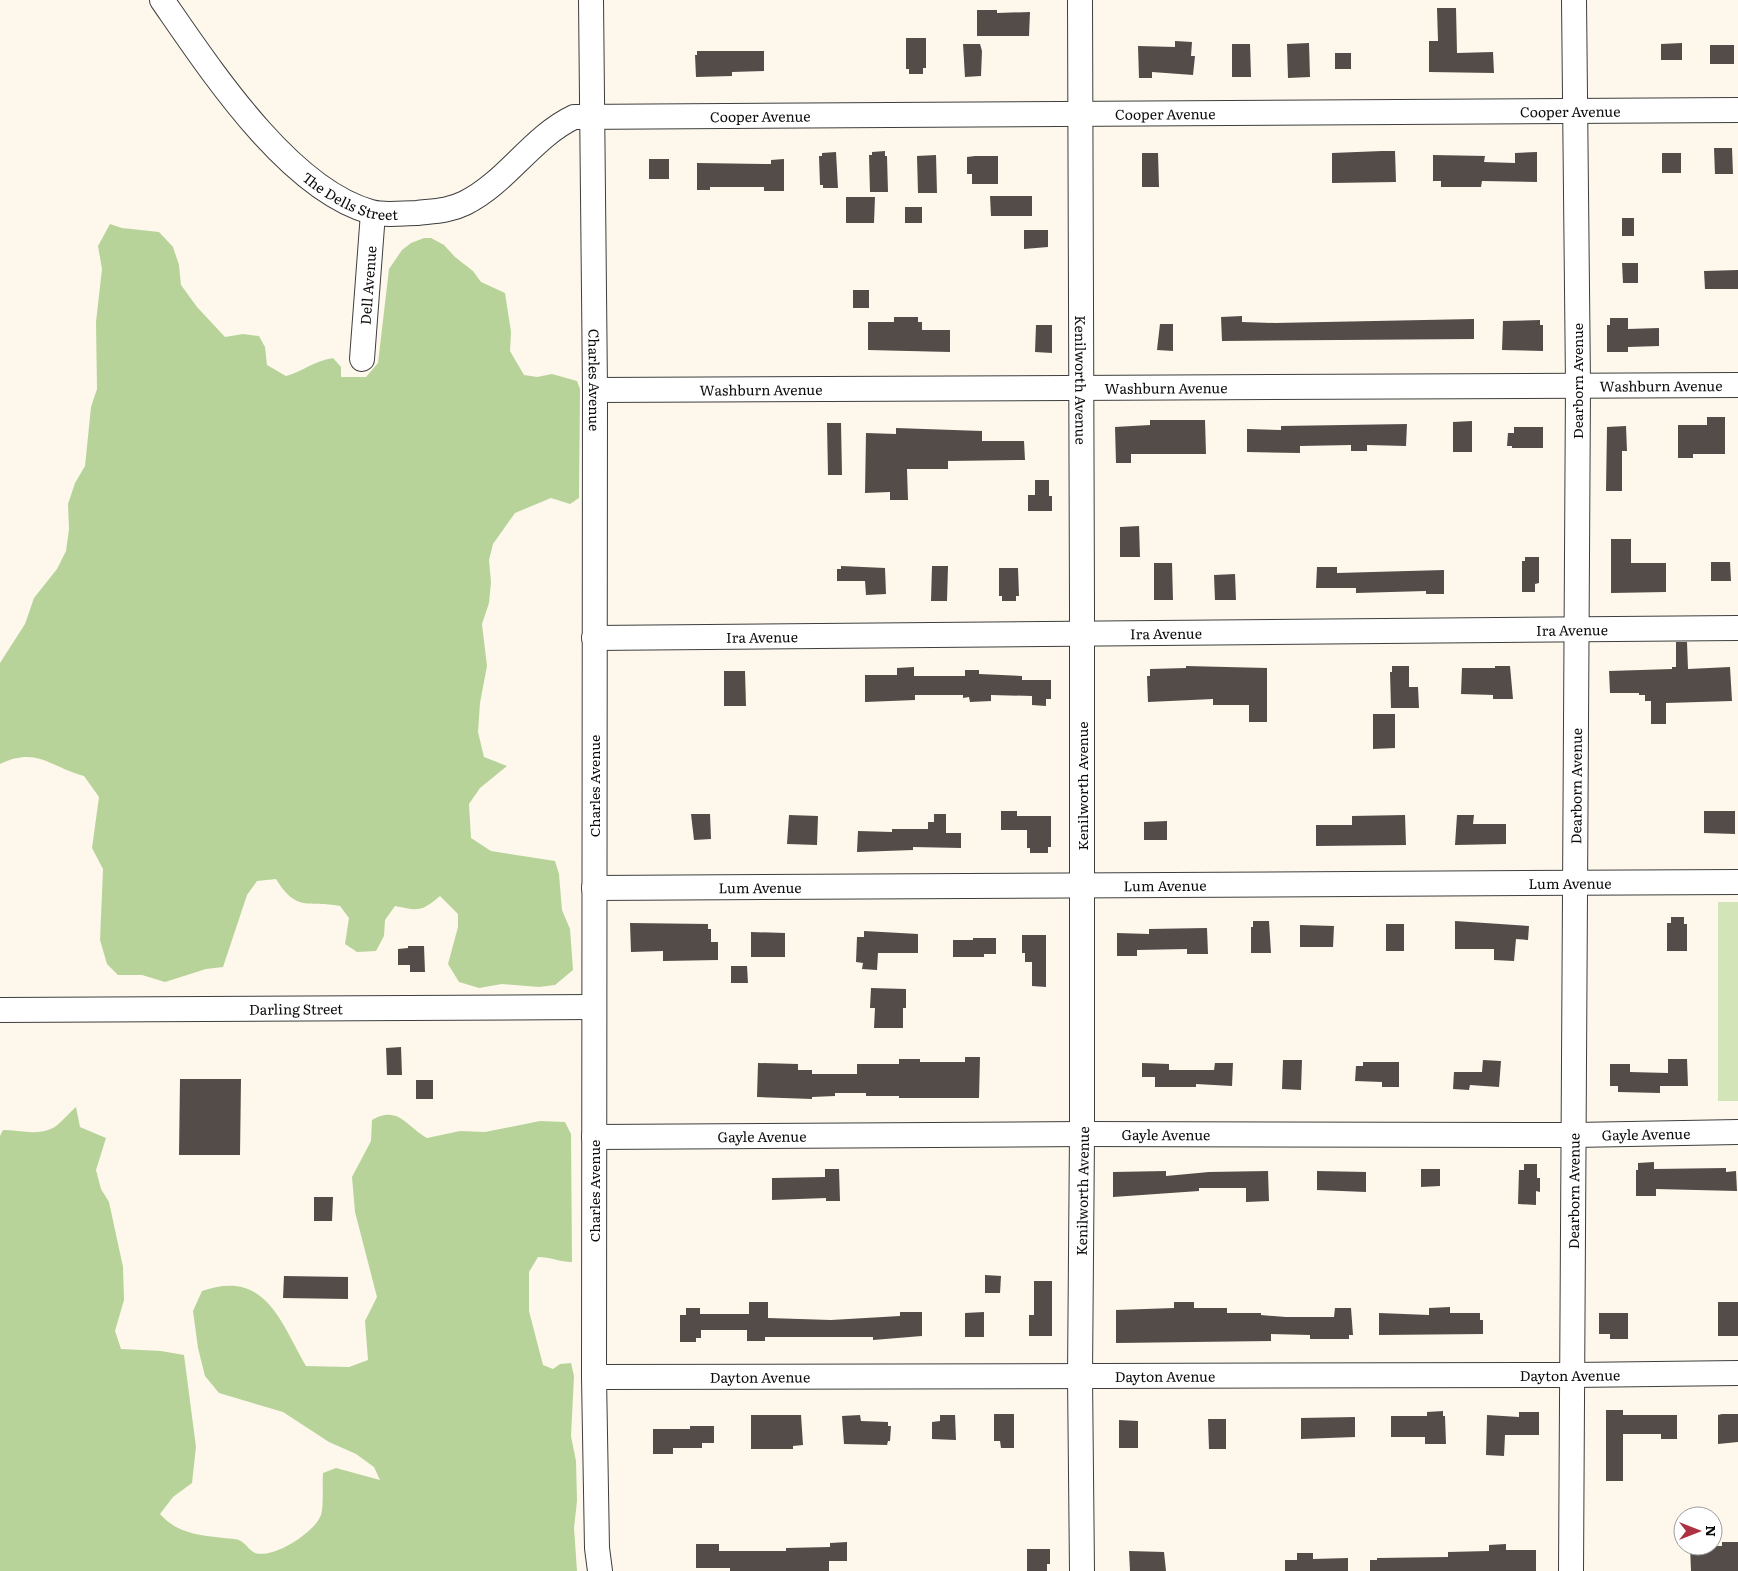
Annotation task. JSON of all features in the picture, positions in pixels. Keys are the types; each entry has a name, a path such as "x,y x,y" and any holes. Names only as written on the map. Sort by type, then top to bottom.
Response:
{"street":[{"name":"The Dells Street","path":"162,0 213,74 244,112 286,157 336,198 373,213 451,209 466,203 489,187 556,126 574,117 592,117"},
{"name":"Charles Avenue","path":"591,0 595,390 594,1377 597,1548 600,1571"},
{"name":"Kenilworth Avenue","path":"1080,0 1082,387 1082,1134 1080,1376 1082,1571"},
{"name":"Dearborn Avenue","path":"1571,1571 1578,385 1574,0"},
{"name":"Cooper Avenue","path":"592,117 1738,110"},
{"name":"Dell Avenue","path":"362,359 373,213"},
{"name":"Washburn Avenue","path":"595,390 1738,385"},
{"name":"Ira Avenue","path":"594,638 1738,628"},
{"name":"Lum Avenue","path":"594,888 1738,882"},
{"name":"Darling Street","path":"0,1010 593,1007"},
{"name":"Gayle Avenue","path":"594,1137 1082,1134 1574,1135 1738,1132"},
{"name":"Dayton Avenue","path":"594,1377 1738,1373"}],"green space":[{"path":"110,224 122,228 159,232 173,247 179,265 181,285 197,307 225,337 243,334 259,336 265,347 267,365 286,376 320,361 333,358 341,367 341,377 366,377 378,363 389,269 402,250 411,243 424,238 431,238 444,245 455,257 473,271 481,282 505,293 511,332 510,351 524,375 537,377 552,374 577,381 580,389 579,498 570,504 551,498 515,513 493,544 489,560 491,582 489,603 482,624 487,666 480,703 478,732 484,757 507,766 480,788 469,804 471,838 491,851 555,861 559,874 562,910 570,929 573,970 555,985 539,987 502,984 479,988 459,982 448,964 458,927 458,914 440,896 424,908 409,909 395,906 385,920 384,936 376,951 357,952 345,944 349,918 340,906 297,901 283,890 276,879 257,881 247,895 223,967 206,969 165,982 142,975 118,975 107,964 100,940 103,869 92,848 99,797 84,776 43,760 24,757 0,764 0,663 25,624 34,598 57,569 66,551 69,529 68,504 75,483 85,466 91,407 97,389 96,322 102,269 98,246"},
{"path":"1718,902 1738,902 1738,1101 1718,1101"},
{"path":"76,1107 80,1127 106,1138 96,1170 101,1189 109,1202 123,1267 124,1300 115,1331 121,1349 161,1351 184,1355 196,1447 192,1483 173,1497 160,1514 176,1527 185,1531 204,1536 237,1539 255,1553 263,1554 293,1543 317,1522 322,1510 323,1473 336,1468 380,1480 374,1467 356,1454 329,1442 283,1412 219,1393 205,1376 198,1348 193,1311 202,1291 224,1286 242,1287 256,1293 268,1303 279,1317 306,1366 349,1367 368,1360 365,1321 377,1297 355,1212 352,1177 371,1141 372,1120 381,1116 395,1116 427,1138 460,1131 485,1132 540,1121 565,1122 571,1134 572,1262 538,1257 529,1272 529,1311 543,1365 553,1369 560,1364 571,1363 574,1376 571,1436 576,1461 577,1501 574,1528 577,1571 0,1571 0,1136 3,1130 41,1132 53,1128"}],"building":[{"path":"1437,8 1456,8 1457,53 1493,52 1494,73 1429,72 1429,41 1438,41"},
{"path":"977,10 997,10 997,13 1030,12 1029,36 977,36"},
{"path":"906,38 926,38 926,68 923,68 923,74 909,74 909,69 906,69"},
{"path":"1175,41 1192,42 1191,56 1195,56 1193,75 1152,72 1152,78 1139,78 1138,46 1175,47"},
{"path":"1309,43 1310,77 1288,78 1287,44"},
{"path":"1682,43 1682,60 1661,60 1661,44"},
{"path":"963,44 980,44 982,51 981,76 965,77"},
{"path":"1232,44 1250,44 1251,77 1232,77"},
{"path":"1710,45 1734,45 1734,64 1710,64"},
{"path":"697,51 764,51 764,71 732,72 732,76 696,77 695,55 697,55"},
{"path":"1335,53 1351,53 1351,69 1335,69"},
{"path":"1714,148 1732,148 1733,174 1715,174"},
{"path":"885,151 885,156 887,156 888,192 870,192 869,155 872,155 872,152"},
{"path":"1395,151 1396,182 1332,183 1332,153"},
{"path":"836,152 838,188 823,188 823,185 820,185 819,156 822,156 822,153"},
{"path":"1537,152 1537,182 1482,181 1481,187 1441,187 1441,181 1433,181 1433,155 1485,156 1484,162 1515,163 1515,153"},
{"path":"1142,153 1158,153 1159,187 1142,187"},
{"path":"1662,153 1681,153 1681,173 1662,173"},
{"path":"936,155 937,193 918,193 917,156"},
{"path":"998,156 998,184 972,184 972,174 967,174 967,157"},
{"path":"649,159 669,159 669,179 649,179"},
{"path":"784,159 784,191 764,191 764,187 710,187 710,190 697,190 697,163 771,164 771,160"},
{"path":"990,196 1032,196 1032,216 991,216"},
{"path":"846,197 875,197 874,223 846,223"},
{"path":"905,207 922,207 922,223 905,223"},
{"path":"1622,218 1634,218 1634,236 1622,236"},
{"path":"1024,230 1048,230 1048,247 1024,249"},
{"path":"1622,263 1638,263 1638,283 1623,283"},
{"path":"1738,270 1738,289 1705,289 1704,271"},
{"path":"853,290 869,290 869,308 853,308"},
{"path":"1242,316 1242,322 1275,323 1474,319 1474,339 1222,341 1221,317"},
{"path":"894,317 918,317 918,322 922,322 922,330 950,330 950,352 868,350 868,322 894,322"},
{"path":"1610,318 1628,318 1628,329 1659,328 1659,346 1628,347 1628,352 1607,352 1607,325 1610,325"},
{"path":"1540,320 1540,325 1543,325 1543,351 1502,350 1503,321"},
{"path":"1160,324 1173,324 1173,351 1157,350"},
{"path":"1036,325 1052,325 1052,353 1035,352"},
{"path":"1707,417 1725,417 1725,454 1693,454 1693,458 1678,458 1678,425 1707,425"},
{"path":"1150,420 1205,420 1206,454 1131,454 1131,463 1116,463 1115,427 1150,425"},
{"path":"1472,421 1472,452 1453,452 1453,422"},
{"path":"827,423 841,423 842,475 828,475"},
{"path":"1407,424 1406,446 1367,445 1367,451 1351,451 1351,445 1300,446 1300,453 1247,452 1247,429 1281,430 1281,426"},
{"path":"1626,426 1627,451 1622,451 1622,491 1606,491 1607,427"},
{"path":"1514,427 1543,427 1543,448 1512,448 1512,446 1507,446 1508,433 1514,433"},
{"path":"896,428 982,431 982,441 1024,441 1025,460 948,461 948,469 907,469 908,500 890,500 890,492 865,493 866,433 896,434"},
{"path":"1035,480 1049,480 1049,496 1052,496 1052,511 1028,511 1028,495 1035,495"},
{"path":"1139,526 1140,557 1120,557 1120,527"},
{"path":"1611,539 1631,539 1631,563 1666,563 1666,592 1611,593"},
{"path":"1525,557 1539,557 1539,583 1535,584 1535,592 1522,592 1522,561 1525,561"},
{"path":"1711,562 1730,562 1731,581 1711,581"},
{"path":"1154,563 1172,563 1173,600 1154,600"},
{"path":"841,566 885,568 886,594 866,595 865,581 837,581 837,569 841,569"},
{"path":"932,566 948,566 947,601 931,601"},
{"path":"1317,567 1337,567 1337,573 1444,570 1444,594 1426,594 1426,591 1356,593 1356,588 1316,588"},
{"path":"999,568 1018,568 1019,596 1016,596 1016,601 1002,601 1002,596 999,596"},
{"path":"1235,574 1236,600 1215,600 1214,575"},
{"path":"1676,642 1687,642 1688,669 1730,667 1732,701 1666,703 1666,724 1651,724 1651,701 1645,701 1645,695 1639,695 1639,693 1610,693 1609,671 1672,669 1672,667 1676,667"},
{"path":"1186,666 1267,668 1267,722 1249,722 1249,705 1213,705 1213,699 1148,702 1147,676 1150,676 1150,669 1186,668"},
{"path":"1392,666 1409,666 1409,687 1418,687 1419,708 1391,708 1390,672 1392,672"},
{"path":"1495,666 1510,666 1513,699 1493,699 1493,695 1461,694 1462,668 1495,668"},
{"path":"914,667 914,676 965,676 965,670 979,670 979,674 1022,676 1022,680 1051,680 1051,699 1046,699 1046,706 1032,705 1032,696 991,695 991,701 970,702 969,697 963,698 963,695 915,695 915,700 865,702 865,675 897,675 897,668"},
{"path":"724,671 745,671 746,706 724,706"},
{"path":"1373,714 1395,714 1395,748 1373,749"},
{"path":"1001,811 1017,811 1017,816 1051,816 1051,847 1048,847 1048,853 1030,853 1030,848 1027,848 1027,830 1001,830"},
{"path":"1704,811 1735,811 1735,834 1704,833"},
{"path":"691,814 710,814 711,839 694,840"},
{"path":"934,814 946,814 946,833 961,833 961,848 913,847 913,850 857,852 858,831 892,832 892,829 928,829 928,822 934,822"},
{"path":"789,815 818,816 817,845 787,844"},
{"path":"1405,815 1406,845 1316,846 1316,825 1352,825 1352,816"},
{"path":"1457,815 1474,815 1473,824 1506,824 1506,844 1455,845"},
{"path":"1167,821 1167,840 1144,840 1144,822"},
{"path":"1671,917 1684,917 1684,924 1687,924 1687,951 1667,951 1667,923 1671,923"},
{"path":"1253,921 1269,921 1271,953 1251,953 1251,927 1253,927"},
{"path":"1455,921 1529,926 1528,940 1516,939 1514,961 1494,960 1494,949 1455,949"},
{"path":"630,923 708,924 708,929 711,929 711,942 718,942 718,960 663,961 663,951 631,952"},
{"path":"1386,924 1404,924 1404,951 1386,951"},
{"path":"1300,925 1334,926 1333,947 1300,947"},
{"path":"1207,928 1208,954 1187,954 1187,949 1137,950 1137,956 1117,956 1117,933 1149,934 1149,929"},
{"path":"864,931 918,934 918,953 878,953 877,970 862,969 863,963 856,962 857,937 864,937"},
{"path":"751,932 785,933 785,957 751,957"},
{"path":"1022,935 1046,935 1046,987 1032,986 1032,962 1025,962 1025,953 1022,953"},
{"path":"973,938 996,938 996,954 984,954 984,957 953,957 953,940 973,940"},
{"path":"408,946 424,946 425,972 410,972 410,965 398,965 398,949 408,948"},
{"path":"731,966 747,966 748,983 731,983"},
{"path":"871,988 906,989 906,1008 903,1008 903,1028 874,1028 875,1008 870,1008"},
{"path":"401,1047 402,1075 387,1075 386,1048"},
{"path":"965,1057 980,1057 979,1098 899,1098 899,1096 866,1096 866,1093 835,1093 835,1096 812,1097 812,1099 757,1097 758,1063 798,1064 798,1070 812,1070 812,1074 857,1074 857,1064 899,1064 899,1059 920,1059 920,1062 965,1062"},
{"path":"1668,1059 1687,1059 1688,1086 1660,1086 1660,1093 1618,1092 1618,1086 1610,1086 1610,1064 1630,1064 1630,1072 1668,1073"},
{"path":"1283,1060 1302,1060 1301,1090 1282,1089"},
{"path":"1483,1060 1501,1061 1499,1087 1470,1085 1469,1090 1453,1089 1454,1072 1482,1072"},
{"path":"1363,1062 1399,1062 1399,1087 1382,1087 1382,1082 1355,1081 1356,1066 1363,1066"},
{"path":"1142,1063 1169,1064 1169,1070 1214,1070 1215,1063 1233,1063 1232,1086 1196,1084 1196,1087 1155,1087 1155,1077 1142,1077"},
{"path":"180,1079 241,1079 240,1155 179,1155"},
{"path":"416,1080 433,1080 433,1099 416,1099"},
{"path":"1654,1162 1654,1169 1726,1168 1726,1172 1736,1171 1737,1191 1656,1189 1656,1196 1636,1196 1636,1170 1638,1170 1638,1163"},
{"path":"1524,1164 1537,1164 1540,1192 1536,1191 1536,1205 1518,1204 1519,1170 1524,1170"},
{"path":"825,1169 839,1169 840,1201 826,1201 826,1198 772,1200 772,1178 825,1177"},
{"path":"1421,1169 1440,1169 1440,1186 1421,1187"},
{"path":"1166,1171 1166,1176 1209,1172 1268,1171 1269,1201 1246,1202 1246,1188 1199,1188 1199,1191 1113,1197 1113,1172"},
{"path":"1317,1171 1366,1172 1366,1192 1317,1190"},
{"path":"314,1197 333,1197 332,1221 314,1221"},
{"path":"985,1275 1001,1276 1000,1293 985,1293"},
{"path":"284,1276 348,1277 348,1299 283,1298"},
{"path":"1034,1281 1052,1281 1052,1336 1029,1336 1029,1315 1034,1315"},
{"path":"749,1302 768,1302 768,1318 831,1320 900,1316 900,1312 922,1312 922,1336 873,1340 873,1337 765,1337 765,1341 747,1341 747,1330 701,1330 701,1338 696,1338 696,1342 680,1342 680,1315 686,1315 686,1308 700,1308 700,1314 749,1314"},
{"path":"1174,1302 1194,1302 1194,1308 1227,1308 1227,1313 1261,1313 1261,1315 1286,1317 1334,1317 1335,1308 1351,1308 1353,1335 1349,1335 1349,1339 1310,1339 1310,1335 1271,1334 1271,1341 1116,1343 1116,1310 1174,1308"},
{"path":"1718,1302 1738,1302 1738,1336 1718,1336"},
{"path":"1450,1307 1450,1313 1480,1313 1480,1320 1483,1320 1483,1334 1379,1335 1379,1313 1429,1315 1429,1308"},
{"path":"984,1312 984,1337 965,1337 965,1313"},
{"path":"1599,1313 1628,1313 1628,1339 1610,1339 1610,1334 1599,1334"},
{"path":"1606,1410 1623,1410 1623,1415 1677,1415 1677,1439 1661,1439 1661,1434 1623,1434 1623,1481 1606,1481"},
{"path":"1443,1411 1443,1416 1445,1416 1446,1444 1425,1444 1425,1437 1391,1437 1391,1416 1427,1416 1427,1412"},
{"path":"1519,1412 1539,1412 1539,1435 1505,1435 1504,1456 1486,1455 1487,1415 1519,1417"},
{"path":"994,1414 1014,1414 1014,1448 1001,1448 1000,1441 994,1441"},
{"path":"1738,1414 1738,1442 1718,1444 1718,1415"},
{"path":"751,1415 801,1415 803,1445 793,1446 793,1449 751,1449"},
{"path":"860,1415 861,1421 888,1422 888,1426 891,1426 890,1441 888,1441 887,1445 844,1444 842,1416"},
{"path":"940,1415 955,1415 956,1440 932,1439 932,1422 940,1421"},
{"path":"1355,1417 1355,1437 1301,1439 1301,1418"},
{"path":"1208,1419 1226,1419 1226,1449 1209,1449"},
{"path":"1119,1420 1138,1421 1138,1448 1119,1448"},
{"path":"690,1426 714,1426 714,1443 702,1443 702,1448 673,1448 673,1454 653,1454 653,1429 690,1429"},
{"path":"847,1542 847,1561 829,1561 829,1571 730,1571 730,1568 696,1568 696,1544 719,1544 719,1551 786,1551 786,1548 830,1547 830,1543"},
{"path":"1723,1542 1738,1542 1738,1571 1691,1571 1690,1556 1723,1556"},
{"path":"1506,1544 1506,1550 1536,1550 1536,1571 1370,1571 1370,1560 1377,1560 1377,1558 1448,1557 1448,1552 1489,1551 1489,1545"},
{"path":"1027,1549 1050,1549 1050,1564 1047,1564 1047,1571 1027,1571"},
{"path":"1129,1551 1164,1552 1166,1571 1130,1571"},
{"path":"1297,1553 1313,1553 1313,1559 1348,1558 1348,1571 1285,1571 1285,1560 1297,1560"}]}
